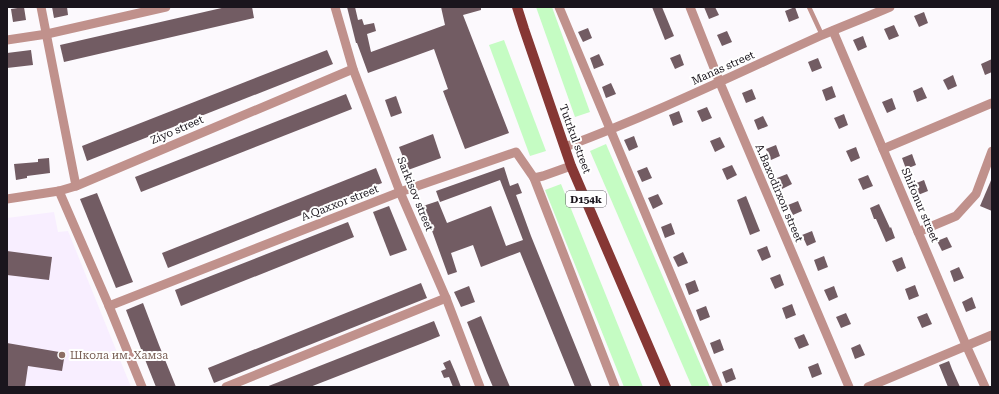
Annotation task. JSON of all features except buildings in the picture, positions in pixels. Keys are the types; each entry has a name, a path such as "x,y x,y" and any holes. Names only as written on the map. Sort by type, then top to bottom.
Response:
{"main road":[{"name":"Tutrkul street","path":"517,7 571,166 666,387"}],"street":[{"path":"41,7 76,186"},
{"path":"7,40 47,34 166,7"},
{"name":"Sarkisov street","path":"335,7 353,69 400,192 446,298 480,387"},
{"path":"559,7 718,387"},
{"name":"A.Baxodirxon street","path":"690,7 720,83 849,387"},
{"name":"Manas street","path":"565,147 610,131 720,83 822,35 890,7"},
{"name":"Shifonur street","path":"834,31 985,387"},
{"name":"Ziyo street","path":"7,199 59,191 76,186 353,69"},
{"path":"883,149 992,103"},
{"path":"918,232 956,216 971,200 976,194 992,151"},
{"name":"A.Qaxxor street","path":"109,306 400,192 516,152 534,178"},
{"path":"571,166 534,178 615,387"},
{"path":"59,191 142,387"},
{"path":"226,387 446,298"},
{"path":"868,387 992,335"}],"lane":[{"path":"809,7 822,35"}],"shaded area":[{"path":"54,212 58,232 68,231 131,387 7,387 7,218"}],"green space":[{"path":"536,7 552,7 590,112 575,117"},
{"path":"504,40 546,151 530,156 489,45"},
{"path":"606,144 710,387 692,387 590,151"},
{"path":"561,184 643,387 624,387 545,190"}],"place":[{"name":"Школа им. Хамза","path":"62,355"}]}
